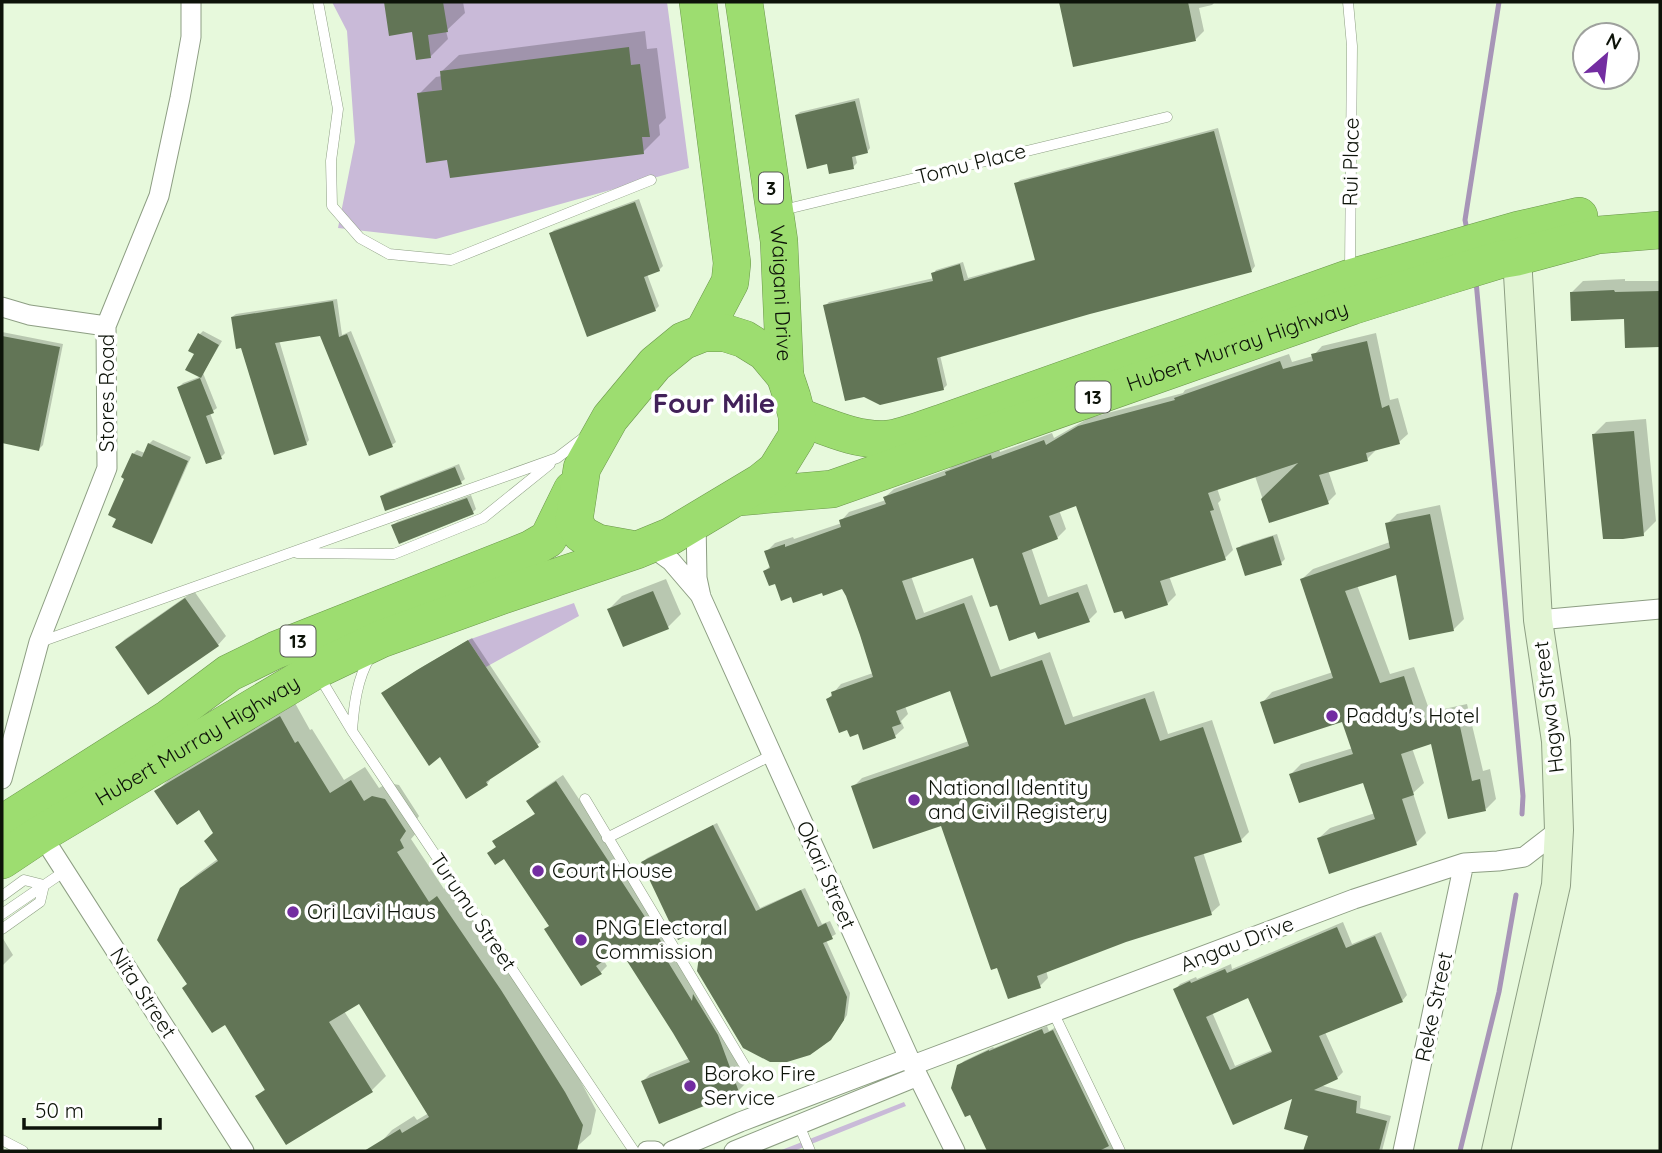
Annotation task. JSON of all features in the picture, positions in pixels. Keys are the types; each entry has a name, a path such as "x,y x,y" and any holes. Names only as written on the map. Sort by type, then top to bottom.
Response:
{"highway":[{"path":"698,2 732,262 730,282 702,333 725,333 744,339 765,352 785,376 797,416"},
{"name":"Waigani Drive","path":"744,2 779,241 785,376"},
{"name":"Hubert Murray Highway","path":"1500,252 1614,208 1660,204"},
{"name":"Hubert Murray Highway","path":"797,416 848,434 889,439 942,423 1350,278 1442,265 1598,235 1660,230"},
{"name":"Hubert Murray Highway","path":"737,498 832,489 1352,306 1442,265"},
{"name":"13","path":"702,333 683,341 655,364 570,463 574,521 581,534 598,543 643,548 671,536 737,498 776,470 797,436 797,416"},
{"name":"Hubert Murray Highway","path":"2,824 169,718 229,673 276,650 531,550 548,539 563,511 570,463"},
{"name":"Hubert Murray Highway","path":"2,860 316,670 381,639 643,548"}],"street":[{"name":"Stores Road","path":"2,779 39,642 107,468 106,326 159,196 191,37 191,2"},
{"name":"Hagwa Street","path":"1496,1151 1556,885 1559,830 1556,741 1538,620 1500,252"},
{"path":"2,307 29,315 106,326"},
{"name":"Okari Street","path":"696,520 697,578 701,597 913,1067 955,1151"},
{"name":"Okari Street","path":"643,548 671,561 701,597"},
{"path":"1538,620 1660,610"},
{"name":"Angau Drive","path":"672,1151 740,1122 913,1067 1354,900 1464,863 1498,862 1524,857 1559,830"},
{"name":"Nita Street","path":"41,834 244,1151"},
{"name":"Reke Street","path":"1403,1151 1464,863"},
{"path":"734,1151 799,1125 913,1067"},
{"path":"647,1151 654,1151"}],"lane":[{"path":"318,2 338,108 331,161 332,206 360,238 389,254 451,260 651,180"},
{"name":"Rui Place","path":"1348,2 1352,46 1350,278"},
{"name":"Tomu Place","path":"775,212 1167,117"},
{"path":"289,553 394,554 483,518 570,463"},
{"path":"39,642 289,553 570,463"},
{"path":"352,731 362,669 381,639"},
{"name":"Turumu Street","path":"316,670 352,731 634,1151"},
{"path":"607,838 772,755"},
{"path":"585,799 749,1073"},
{"path":"2,914 65,871"},
{"path":"2,896 24,880 44,886"},
{"path":"2,929 40,902 44,886"},
{"path":"1054,1013 1120,1151"},
{"path":"799,1125 810,1151"},
{"path":"2,1140 23,1151"}],"shaded area":[{"path":"332,2 667,2 689,168 436,239 338,228 355,142 347,31"},
{"path":"574,603 579,616 486,667 468,640"},
{"path":"904,1102 906,1106 794,1151 779,1151"}],"building":[{"path":"384,2 443,2 448,32 428,35 431,58 416,60 412,32 389,36"},
{"path":"1059,2 1188,2 1196,41 1073,67"},
{"path":"629,47 631,65 640,64 650,137 642,137 644,154 450,178 447,160 426,163 417,93 442,90 440,71"},
{"path":"855,101 868,153 852,157 854,169 829,174 827,164 807,169 795,115"},
{"path":"1214,131 1252,272 1090,314 937,358 944,390 880,405 864,397 845,401 823,305 933,281 931,273 960,264 964,281 1035,260 1014,183"},
{"path":"635,202 660,271 644,277 656,311 587,337 549,233"},
{"path":"1659,291 1660,347 1625,348 1624,319 1571,321 1570,292"},
{"path":"333,301 339,337 347,334 393,447 369,456 320,336 275,343 307,445 274,455 241,348 236,349 231,317"},
{"path":"198,333 219,345 201,378 185,370 194,354 188,351"},
{"path":"2,336 60,347 39,451 2,443"},
{"path":"1367,341 1382,408 1389,405 1400,444 1366,453 1368,461 1319,475 1329,504 1269,523 1261,499 1298,463 1208,493 1214,510 1210,511 1226,560 1160,581 1168,605 1125,619 1122,611 1114,613 1076,506 1049,516 1058,539 1022,553 1040,605 1078,592 1090,622 1038,639 1035,632 1009,641 997,605 990,607 973,558 902,581 916,620 964,603 991,677 1042,660 1065,725 1145,698 1160,741 1203,727 1242,842 1194,857 1212,915 1126,942 1037,976 1041,988 1008,999 997,968 991,970 941,826 873,849 851,786 969,746 950,691 896,711 901,724 892,727 896,738 863,750 858,734 850,737 847,730 839,733 826,699 832,696 831,692 873,677 846,596 842,589 793,603 791,597 781,601 775,584 769,586 763,571 770,568 764,551 785,544 785,547 841,527 839,520 886,504 883,497 946,475 945,472 991,455 992,459 1044,440 1046,445 1078,426 1175,400 1174,398 1280,361 1283,369 1313,361 1311,354"},
{"path":"200,378 214,413 206,416 222,459 206,464 177,387"},
{"path":"1634,431 1644,536 1603,539 1592,434"},
{"path":"148,443 188,461 152,544 112,527 116,519 108,515 132,453 142,457"},
{"path":"455,467 462,484 385,511 380,496"},
{"path":"467,498 474,514 399,544 391,525"},
{"name":"Paddy's Hotel","path":"1430,514 1454,631 1409,640 1396,575 1345,591 1380,683 1404,676 1419,722 1457,713 1472,781 1480,779 1486,811 1448,819 1431,744 1401,754 1414,795 1402,799 1417,845 1329,874 1317,838 1375,819 1363,783 1299,803 1289,774 1353,754 1342,722 1274,744 1260,702 1333,678 1300,579 1390,548 1385,523"},
{"path":"1273,536 1282,565 1245,576 1236,548"},
{"path":"653,591 669,629 623,647 607,609"},
{"path":"185,598 219,646 148,695 115,647"},
{"path":"468,640 539,747 486,782 488,785 466,799 440,757 429,766 381,693"},
{"path":"280,716 295,743 298,741 330,793 351,780 364,801 372,796 385,799 406,831 400,840 404,848 397,852 429,902 437,896 501,990 583,1125 577,1151 364,1151 400,1129 402,1133 429,1117 359,1004 329,1022 373,1092 286,1145 255,1096 265,1090 225,1025 212,1033 182,988 187,984 157,940 180,888 218,861 204,841 213,833 199,810 177,825 154,791"},
{"path":"556,781 665,947 660,949 692,1001 693,994 718,1035 739,1092 659,1124 641,1081 690,1062 673,1033 620,950 596,966 602,974 581,986 544,929 549,926 504,859 495,865 487,853 496,847 492,841 535,814 526,801"},
{"path":"713,825 756,911 801,890 818,927 826,923 833,939 823,943 847,997 844,1020 831,1040 810,1055 787,1062 770,1062 743,1048 697,971 703,928 678,940 641,862"},
{"path":"1337,927 1346,948 1375,936 1403,1002 1319,1036 1338,1079 1314,1090 1357,1101 1356,1113 1387,1121 1379,1151 1303,1151 1308,1136 1284,1129 1292,1099 1233,1125 1173,989 1225,969 1227,973","holes":["1248,998 1272,1052 1230,1070 1206,1017"]},
{"path":"1042,1029 1044,1034 1053,1030 1109,1146 1099,1151 987,1151 970,1115 965,1117 951,1088 957,1065"}],"waterway":[{"path":"1467,230 1465,220 1499,2"},
{"path":"1476,281 1523,796 1522,814"},
{"path":"1460,1151 1499,992 1516,895"}],"place":[{"name":"Paddy's Hotel","path":"1332,716"},
{"name":"National Identity and Civil Registery","path":"914,800"},
{"name":"Court House","path":"538,871"},
{"name":"Ori Lavi Haus","path":"293,912"},
{"name":"PNG Electoral Commission","path":"581,940"},
{"name":"Boroko Fire Service","path":"690,1086"}],"district":[{"name":"Four Mile","path":"714,403"}]}
